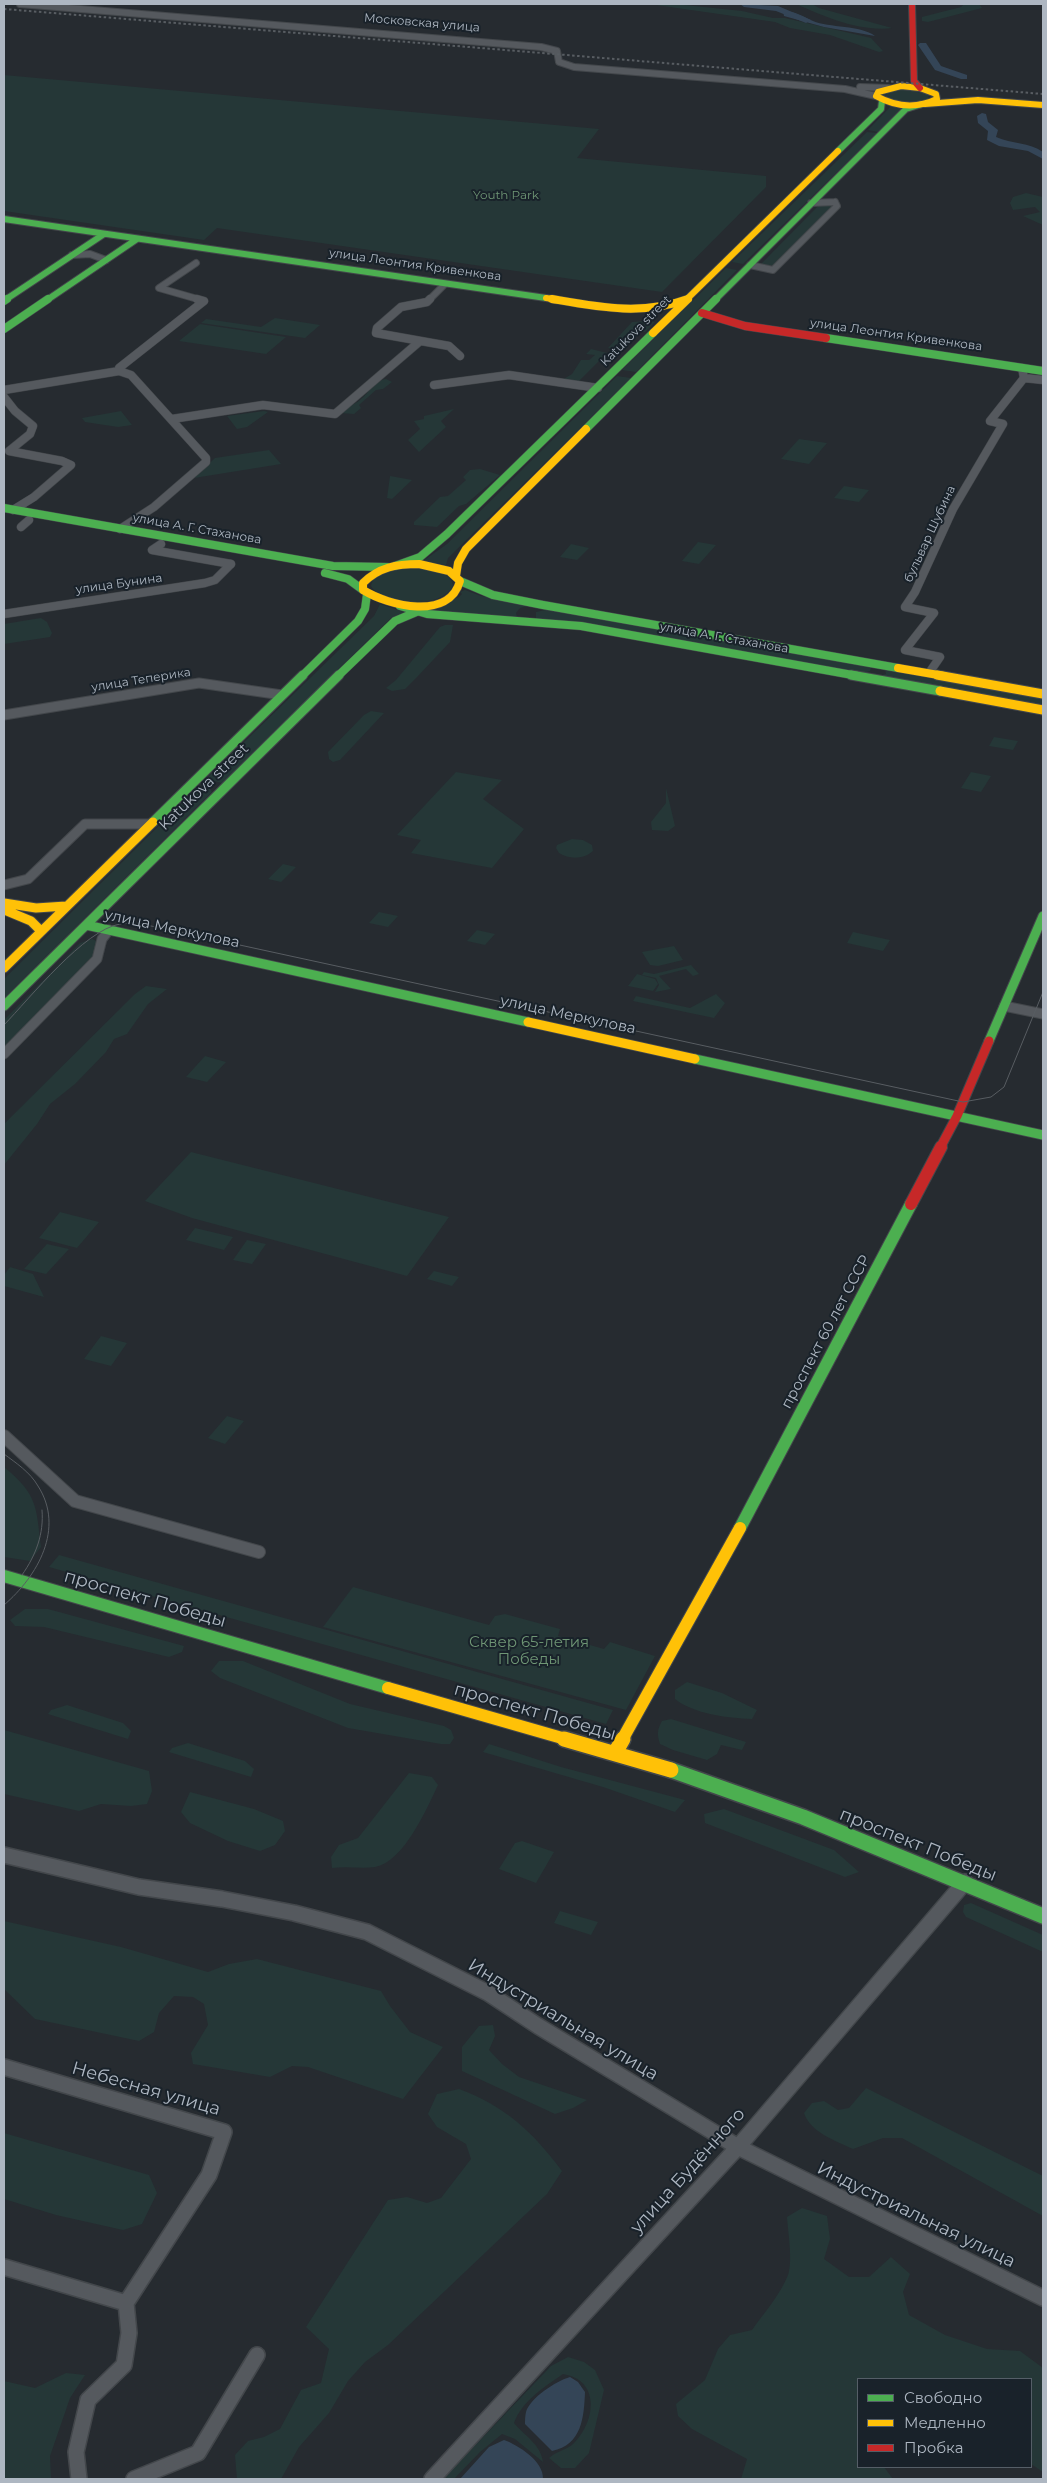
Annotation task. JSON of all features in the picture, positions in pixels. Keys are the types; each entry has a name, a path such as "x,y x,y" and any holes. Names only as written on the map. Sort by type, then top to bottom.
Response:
{"main road":[{"path":"912,4 914,81 920,88"},
{"path":"900,73 900,82 878,92 879,98 899,105 978,100 1043,103"},
{"path":"892,87 920,88 932,91 1043,103"},
{"path":"415,612 456,594 460,588 458,563 466,549 906,109 937,98 936,94 932,91"},
{"name":"Katukova street","path":"391,566 420,557 618,369 881,109 879,98"},
{"path":"4,219 104,234"},
{"path":"4,301 104,234"},
{"name":"улица Леонтия Кривенкова","path":"104,234 621,309 646,311 664,309 688,299"},
{"path":"4,329 137,239"},
{"path":"723,266 747,267"},
{"path":"621,309 666,320"},
{"path":"702,313 745,326"},
{"path":"684,332 709,325 745,326"},
{"name":"улица Леонтия Кривенкова","path":"745,326 1023,373 1043,371"},
{"path":"618,369 624,374 642,373"},
{"name":"улица А. Г. Стаханова","path":"7,511 333,566 430,566 493,594 543,605 1043,694"},
{"name":"улица А. Г. Стаханова","path":"7,511 25,524 161,544 328,573 348,580 375,600 401,612 581,626 1043,710"},
{"path":"365,592 363,583 367,577 391,566"},
{"name":"Katukova street","path":"4,968 358,621 365,609 365,592"},
{"path":"401,612 434,604"},
{"path":"533,622 530,612 543,605"},
{"path":"401,612 427,614"},
{"name":"Katukova street","path":"4,1006 86,925 213,787 388,627 401,612"},
{"path":"862,677 875,672 874,664"},
{"path":"191,785 213,787"},
{"path":"4,903 36,908 66,906"},
{"path":"4,910 31,921 41,931"},
{"name":"проспект 60 лет СССР","path":"615,1753 730,1547 957,1116 1043,916"},
{"name":"улица Меркулова","path":"86,925 1043,1135"},
{"name":"проспект Победы","path":"4,1576 664,1768 803,1817 965,1882 1043,1916"}],"street":[{"name":"Московская улица","path":"20,4 541,48 557,51 559,62 574,68 810,86 850,90 879,98"},
{"name":"Московская улица","path":"810,86 892,87"},
{"path":"820,194 824,199 835,202"},
{"path":"811,203 835,202"},
{"path":"747,267 773,270 782,264 837,206 835,202"},
{"path":"72,255 86,254 106,260"},
{"path":"119,372 119,368 204,301 159,288 196,263"},
{"path":"445,284 427,302 401,307 376,328 376,333 449,346 460,356"},
{"path":"172,419 262,405 335,414 419,342"},
{"path":"4,390 119,372 131,374 206,458 206,462 154,506 120,529"},
{"path":"1023,373 1043,380"},
{"name":"бульвар Шубина","path":"929,673 940,657 905,650 934,613 905,607 915,592 953,509 1003,424 990,421 1023,373"},
{"path":"434,385 509,375 598,388"},
{"path":"4,397 15,411 33,426 30,434 9,451 62,460 71,465 34,497 7,511"},
{"name":"улица Бунина","path":"4,614 205,583 215,580 231,564 152,550 161,544"},
{"name":"улица Теперика","path":"4,715 199,683 216,683 234,688 249,688 282,695"},
{"path":"4,885 28,879 85,824 149,824"},
{"path":"4,1054 97,959 102,939 109,930"},
{"path":"1004,1006 1043,1014"},
{"path":"4,1436 75,1501 259,1552"},
{"name":"Индустриальная улица","path":"4,1854 139,1888 222,1899 285,1911 367,1932 488,1993 538,2026 738,2147 1043,2298"},
{"name":"улица Будённого","path":"432,2479 738,2147 965,1882"},
{"name":"Небесная улица","path":"4,2067 224,2132 209,2175 126,2303"},
{"path":"4,2266 126,2303 128,2333 124,2365 88,2400 76,2452 79,2479"},
{"path":"134,2479 198,2453 257,2354"}],"green space":[{"path":"649,4 675,4 742,11 773,18 785,18 871,38 883,51 879,52 830,35 790,28 775,22"},
{"path":"796,4 812,4 819,8 892,28 880,29 855,26"},
{"path":"964,4 979,4 982,8 928,22 922,21 922,17 961,7"},
{"name":"Youth Park","path":"4,75 599,129 577,158 766,176 766,187 662,292 217,228 204,240 4,211"},
{"path":"903,89 928,94 929,99 912,104 900,103 883,97 884,92"},
{"path":"891,106 904,107 878,132 868,130"},
{"path":"867,132 877,133 743,264 732,262"},
{"path":"1026,193 1043,197 1043,225 1023,216 1040,212 1035,207 1013,210 1010,203 1013,197"},
{"path":"821,203 835,205 774,266 761,264"},
{"path":"726,268 737,270 636,372 622,370"},
{"path":"275,318 320,325 305,338 201,323 206,319 261,327"},
{"path":"632,322 655,322 645,332 640,332 621,350 608,348"},
{"path":"200,324 286,337 266,354 179,341"},
{"path":"591,349 607,353 579,381 562,380 572,374 581,360 589,360 595,355 586,354"},
{"path":"617,376 631,378 448,558 446,565 423,561 447,544"},
{"path":"386,379 392,382 383,389 376,390 359,405 361,408 354,414 340,413 360,400 372,387"},
{"path":"454,409 441,421 446,427 419,452 408,440 420,429 414,421 424,419 424,416"},
{"path":"121,411 132,425 118,427 85,422 82,418"},
{"path":"268,412 247,427 237,429 227,416"},
{"path":"799,439 827,443 809,464 781,459"},
{"path":"269,450 281,464 194,478 215,458"},
{"path":"480,469 500,475 466,504 459,506 437,527 414,525 414,522 440,497 448,496 466,480 463,477 470,470"},
{"path":"390,476 412,480 392,499 387,498"},
{"path":"844,486 869,490 859,502 834,498"},
{"path":"698,542 716,545 699,564 682,561"},
{"path":"571,544 589,548 577,560 560,557"},
{"path":"414,567 443,573 451,580 453,585 447,593 438,598 413,602 388,598 378,593 371,586 377,576 388,570"},
{"path":"465,590 481,596 531,605 520,608 516,613 517,617 422,611 459,597 462,594 460,592"},
{"path":"380,604 404,612 390,619 222,783 206,779 374,616"},
{"path":"550,609 867,665 871,668 870,671 863,673 590,625 536,619 536,612"},
{"path":"41,618 47,622 52,633 50,637 4,644 4,624"},
{"path":"453,625 450,642 405,689 392,691 386,688 396,680 440,627"},
{"path":"885,669 1043,697 1043,705 879,676 886,674"},
{"path":"371,711 384,713 340,760 333,762 329,759 328,752 364,715"},
{"path":"994,737 1018,741 1013,750 989,746"},
{"path":"456,772 502,780 483,799 524,829 492,868 411,853 421,840 397,835"},
{"path":"971,772 991,776 981,792 961,788"},
{"path":"197,788 210,789 212,792 4,998 4,979"},
{"path":"666,788 675,826 668,831 652,830 651,822 666,803"},
{"path":"572,839 583,840 592,845 593,851 585,856 576,858 559,853 556,848 557,845"},
{"path":"283,864 296,867 281,882 268,879"},
{"path":"379,912 398,916 388,927 369,923"},
{"path":"477,930 495,934 485,945 467,941"},
{"path":"853,932 890,940 883,951 847,943"},
{"path":"92,939 99,942 90,962 4,1048 4,1020 80,943"},
{"path":"674,946 683,960 658,966 650,965 642,952"},
{"path":"691,965 699,974 693,976 686,969 659,976 671,989 655,992 659,985 656,978 642,975 644,972 654,974"},
{"path":"637,974 655,979 658,984 653,991 628,986"},
{"path":"146,986 167,989 148,1004 127,1034 114,1039 106,1052 75,1084 50,1104 37,1124 4,1165 4,1124 135,994"},
{"path":"716,994 725,1003 714,1018 633,1001 636,996 690,1008"},
{"path":"205,1056 226,1062 207,1082 186,1077"},
{"path":"191,1152 449,1217 407,1276 192,1218 145,1201"},
{"path":"60,1212 99,1222 77,1248 39,1238"},
{"path":"195,1228 233,1237 224,1250 186,1240"},
{"path":"247,1240 266,1244 252,1264 233,1260"},
{"path":"47,1244 69,1249 46,1274 24,1269"},
{"path":"10,1267 33,1274 44,1297 4,1286 4,1275"},
{"path":"434,1271 459,1277 452,1286 427,1279"},
{"path":"101,1336 127,1343 111,1366 84,1359"},
{"path":"227,1416 244,1421 225,1444 208,1438"},
{"path":"4,1467 29,1494 36,1511 41,1547 30,1561 4,1557"},
{"name":"Сквер 65-летия Победы","path":"59,1555 613,1710 606,1724 49,1567"},
{"name":"Сквер 65-летия Победы","path":"353,1587 489,1625 495,1616 505,1614 560,1629 558,1636 604,1649 610,1642 655,1656 626,1710 323,1627"},
{"path":"25,1609 48,1609 184,1646 182,1652 169,1657 44,1627 15,1626 10,1620"},
{"path":"219,1661 243,1661 350,1704 444,1726 451,1730 454,1738 450,1744 441,1744 348,1728 220,1678 211,1671"},
{"path":"687,1682 722,1693 757,1710 752,1719 732,1718 701,1712 675,1699 675,1690"},
{"path":"67,1705 123,1723 131,1731 128,1739 48,1714 51,1710"},
{"path":"671,1719 746,1742 742,1750 721,1745 717,1754 707,1760 673,1750 660,1744 658,1735 662,1721"},
{"path":"4,1730 149,1771 152,1791 147,1804 131,1806 101,1804 79,1811 4,1794"},
{"path":"188,1743 245,1761 254,1769 251,1777 169,1752 172,1748"},
{"path":"489,1744 561,1767 685,1800 675,1812 603,1787 483,1752"},
{"path":"409,1773 432,1777 438,1785 421,1820 405,1845 386,1863 375,1867 332,1868 331,1857 339,1845 358,1838"},
{"path":"190,1792 254,1809 283,1821 285,1831 275,1845 260,1851 228,1841 190,1823 181,1812"},
{"path":"724,1809 834,1850 859,1872 845,1877 705,1823 704,1814"},
{"path":"522,1841 554,1852 536,1883 499,1869 515,1843"},
{"path":"971,1903 1043,1935 1043,1952 966,1917 963,1912 964,1905"},
{"path":"560,1911 598,1922 591,1935 554,1923"},
{"path":"4,1921 121,1947 208,1972 229,1964 257,1959 381,1991 410,2032 443,2047 403,2099 308,2067 292,2066 270,2077 193,2064 191,2053 208,2025 204,2004 193,1997 174,1996 159,2013 154,2032 139,2041 35,2019 4,1989"},
{"path":"493,2025 495,2036 489,2050 502,2064 519,2077 587,2100 573,2108 555,2114 462,2071 462,2047 479,2026"},
{"path":"866,2088 1043,2176 1043,2216 902,2138 883,2138 853,2149 818,2131 807,2120 804,2113 812,2103 824,2101 838,2110 849,2108"},
{"path":"459,2089 490,2104 517,2122 529,2132 562,2171 547,2194 388,2345 365,2362 348,2381 329,2413 299,2447 281,2479 237,2479 235,2455 248,2441 264,2437 280,2429 301,2390 321,2383 329,2349 306,2327 388,2200 407,2197 427,2203 441,2198 471,2159 466,2144 437,2127 428,2114 437,2094"},
{"path":"4,2133 149,2175 157,2193 142,2224 123,2230 56,2215 4,2199"},
{"path":"802,2208 827,2216 830,2239 824,2259 849,2277 869,2277 891,2257 910,2274 903,2292 909,2315 945,2335 987,2349 1020,2351 1043,2368 1043,2472 1032,2465 1032,2378 857,2378 857,2468 885,2468 893,2479 741,2479 747,2459 692,2429 678,2416 676,2404 705,2380 718,2349 730,2335 752,2330 781,2290 788,2275 790,2262 787,2217"},
{"path":"568,2357 584,2362 595,2370 604,2390 589,2453 575,2468 561,2468 549,2458 575,2442 587,2423 590,2412 589,2392 575,2378 563,2374 541,2389 528,2401 514,2423 536,2446 543,2462 515,2439 502,2434 480,2452 454,2479 443,2479 551,2366"},
{"path":"66,2373 85,2375 70,2398 50,2456 51,2479 4,2479 4,2381 35,2388"}],"water":[{"path":"783,11 795,13 827,25 862,30 875,36 824,27 784,16"},
{"path":"570,2377 578,2382 585,2392 582,2420 579,2429 570,2443 552,2451 525,2424 526,2412 533,2401 544,2391"},
{"path":"504,2440 523,2450 535,2460 542,2472 543,2479 460,2479 489,2447"}],"waterway":[{"path":"744,4 778,9 806,20"},
{"path":"923,45 938,68 964,77"},
{"path":"982,116 983,123 993,130 991,138 1003,144 1031,148 1043,156"}],"tram line":[{"path":"4,1025 74,951 106,929 120,924 137,924 963,1102 991,1097 1004,1087 1043,992"},
{"path":"4,1454 35,1481 46,1502 49,1518 48,1534 37,1566 4,1605"},
{"path":"22,1575 38,1544 42,1527 42,1510"}],"railway":[{"path":"4,9 1043,94"}],"traffic: fast":[{"path":"838,151 881,109 882,101"},
{"path":"586,429 906,109 922,104"},
{"path":"4,219 546,298"},
{"path":"4,301 104,234"},
{"path":"4,329 137,239"},
{"path":"395,566 420,557 447,534 653,333"},
{"path":"826,338 1043,371"},
{"path":"4,508 333,566 387,567"},
{"path":"325,573 348,579 363,590"},
{"path":"460,581 493,595 543,605 898,668"},
{"path":"153,822 358,621 365,609 367,594"},
{"path":"400,606 427,614 581,626 940,691"},
{"path":"4,1006 388,627 395,621 421,610"},
{"path":"989,1041 1043,916"},
{"path":"86,925 528,1022"},
{"path":"695,1059 1043,1135"},
{"path":"740,1528 911,1204"},
{"path":"4,1576 388,1688"},
{"path":"671,1770 803,1817 1043,1916"}],"traffic: slow":[{"path":"901,86 920,88 936,94 937,99 922,105 906,106 890,103 876,96 878,92 901,86"},
{"path":"925,104 978,100 1043,105"},
{"path":"653,333 838,151"},
{"path":"546,298 600,307 636,310 654,309 688,299"},
{"path":"456,576 458,563 466,549 586,429"},
{"path":"419,564 449,571 460,581 457,592 449,600 438,604 411,606 383,600 363,590 363,583 375,573 389,567 419,564"},
{"path":"898,668 1043,694"},
{"path":"940,691 1043,710"},
{"path":"4,968 153,822"},
{"path":"4,903 36,908 66,906"},
{"path":"7,911 31,921 41,931"},
{"path":"528,1022 695,1059"},
{"path":"615,1753 740,1528"},
{"path":"388,1688 671,1770"}],"traffic: jam":[{"path":"912,4 914,81 920,88"},
{"path":"702,313 745,326 826,338"},
{"path":"911,1204 957,1116 989,1041"}]}
